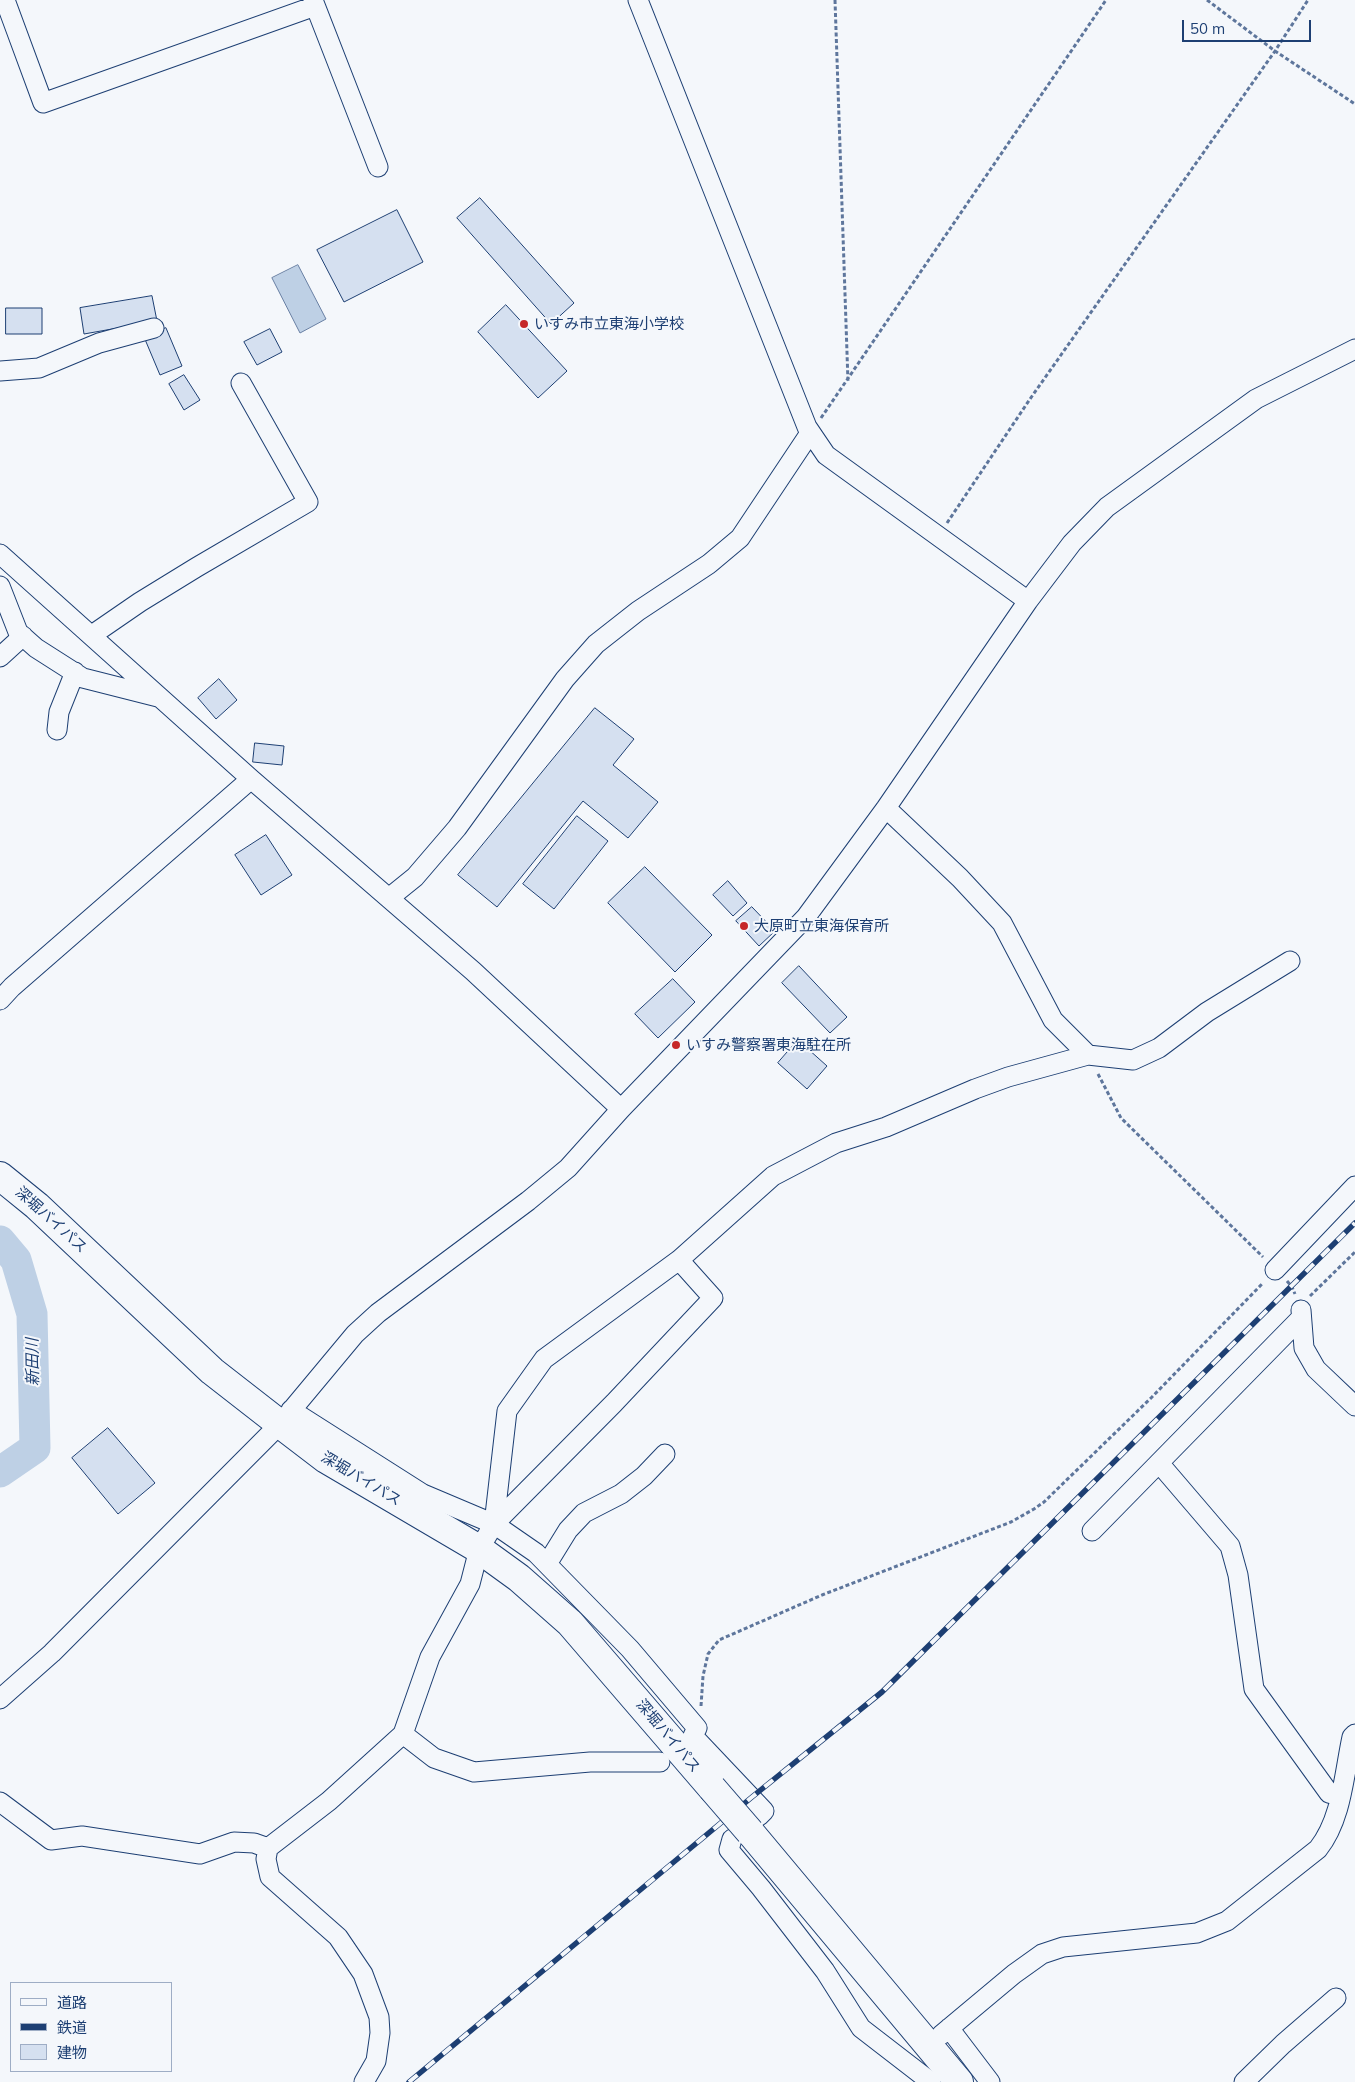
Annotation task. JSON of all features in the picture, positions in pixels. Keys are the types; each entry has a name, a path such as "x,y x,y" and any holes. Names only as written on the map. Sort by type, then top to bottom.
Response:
{"highway":[{"name":"深堀バイパス","path":"0,1176 37,1206 212,1371 285,1417 326,1459 479,1549 519,1578 570,1623 747,1829"},
{"path":"747,1829 959,2082"}],"street":[{"path":"638,0 810,432 826,456 1028,601"},
{"path":"4,8 43,103 314,3 378,167"},
{"path":"0,371 39,368 98,343 154,328"},
{"path":"0,1699 52,1653 285,1417 355,1334 378,1314 528,1201 568,1168 806,917 886,808 1028,601 1072,543 1107,506 1256,399 1355,349"},
{"path":"92,635 196,567 308,502 241,384"},
{"path":"388,898 415,877 457,828 565,679 596,644 638,611 709,564 740,538 810,432"},
{"path":"0,554 252,779 473,970 621,1110"},
{"path":"0,586 18,632 36,648 83,678 162,698"},
{"path":"0,656 23,636"},
{"path":"57,730 59,712 75,672"},
{"path":"0,1000 12,987 252,779"},
{"path":"886,808 960,878 1002,923 1053,1020 1088,1055"},
{"path":"494,1524 508,1411 544,1359 679,1260 773,1176 836,1143 886,1127 984,1086 1088,1055 1133,1060 1159,1048 1207,1012 1290,961"},
{"path":"1276,1270 1355,1186"},
{"path":"364,2082 376,2060 380,2033 379,2018 363,1974 338,1937 270,1877 266,1859 268,1848 329,1801 404,1734 430,1657 470,1584 479,1549 494,1524 614,1403 713,1298 679,1260"},
{"path":"1301,1312 1304,1348 1316,1369 1355,1406"},
{"path":"1092,1531 1159,1463 1301,1312"},
{"path":"285,1417 423,1494 494,1524 536,1553 630,1649 695,1732 764,1811 728,1850 761,1888 825,1971 861,2028 914,2058 931,2082"},
{"path":"546,1564 568,1530 584,1513 622,1494 644,1476 665,1454"},
{"path":"1159,1463 1230,1546 1238,1575 1254,1689 1329,1793 1340,1796"},
{"path":"404,1734 434,1758 474,1772 590,1762 660,1762"},
{"path":"990,2082 945,2032 1014,1974 1042,1954 1063,1947 1197,1933 1227,1921 1318,1849 1328,1836 1340,1796 1352,1737 1355,1734"},
{"path":"0,1802 51,1840 82,1836 200,1854 234,1842 254,1843 268,1848"},
{"path":"1244,2082 1283,2044 1336,1998"}],"path":[{"path":"835,0 848,382"},
{"path":"810,432 848,382 1106,0"},
{"path":"1207,0 1275,51 1355,104"},
{"path":"939,536 1041,383 1275,51 1308,0"},
{"path":"1088,1055 1121,1118 1292,1287 1301,1312 1355,1252"},
{"path":"695,1732 701,1715 703,1676 708,1654 719,1640 822,1595 1011,1522 1034,1509 1044,1502 1152,1397 1276,1270"}],"water":[{"path":"298,265 326,319 300,333 272,278"}],"building":[{"path":"480,198 574,303 551,324 457,218"},
{"path":"397,210 423,262 344,302 317,250"},
{"path":"152,296 157,321 84,334 80,308"},
{"path":"506,305 567,371 538,398 478,332"},
{"path":"6,308 42,308 42,334 6,334"},
{"path":"166,328 182,366 160,375 144,337"},
{"path":"270,329 282,352 257,365 244,342"},
{"path":"184,375 200,400 184,410 169,384"},
{"path":"219,679 237,700 216,719 198,698"},
{"path":"595,708 634,739 613,765 658,802 628,838 583,801 497,907 458,875"},
{"path":"255,743 284,746 282,765 253,762"},
{"path":"577,816 608,841 554,909 523,884"},
{"path":"266,835 292,875 261,895 235,855"},
{"path":"645,867 712,935 675,972 608,903"},
{"path":"728,881 747,903 733,916 713,895"},
{"path":"752,907 775,931 759,946 736,921"},
{"path":"799,966 847,1017 830,1033 782,983"},
{"path":"673,979 695,1002 658,1038 635,1014"},
{"path":"798,1040 827,1066 807,1089 778,1063"},
{"path":"108,1428 155,1483 118,1514 72,1458"}],"waterway":[{"name":"新田川","path":"0,1241 16,1260 32,1314 35,1448 0,1472"}],"railway":[{"path":"409,2082 752,1797 882,1692 1355,1223"}],"place":[{"name":"いすみ市立東海小学校","path":"524,324"},
{"name":"大原町立東海保育所","path":"744,926"},
{"name":"いすみ警察署東海駐在所","path":"676,1045"}]}
